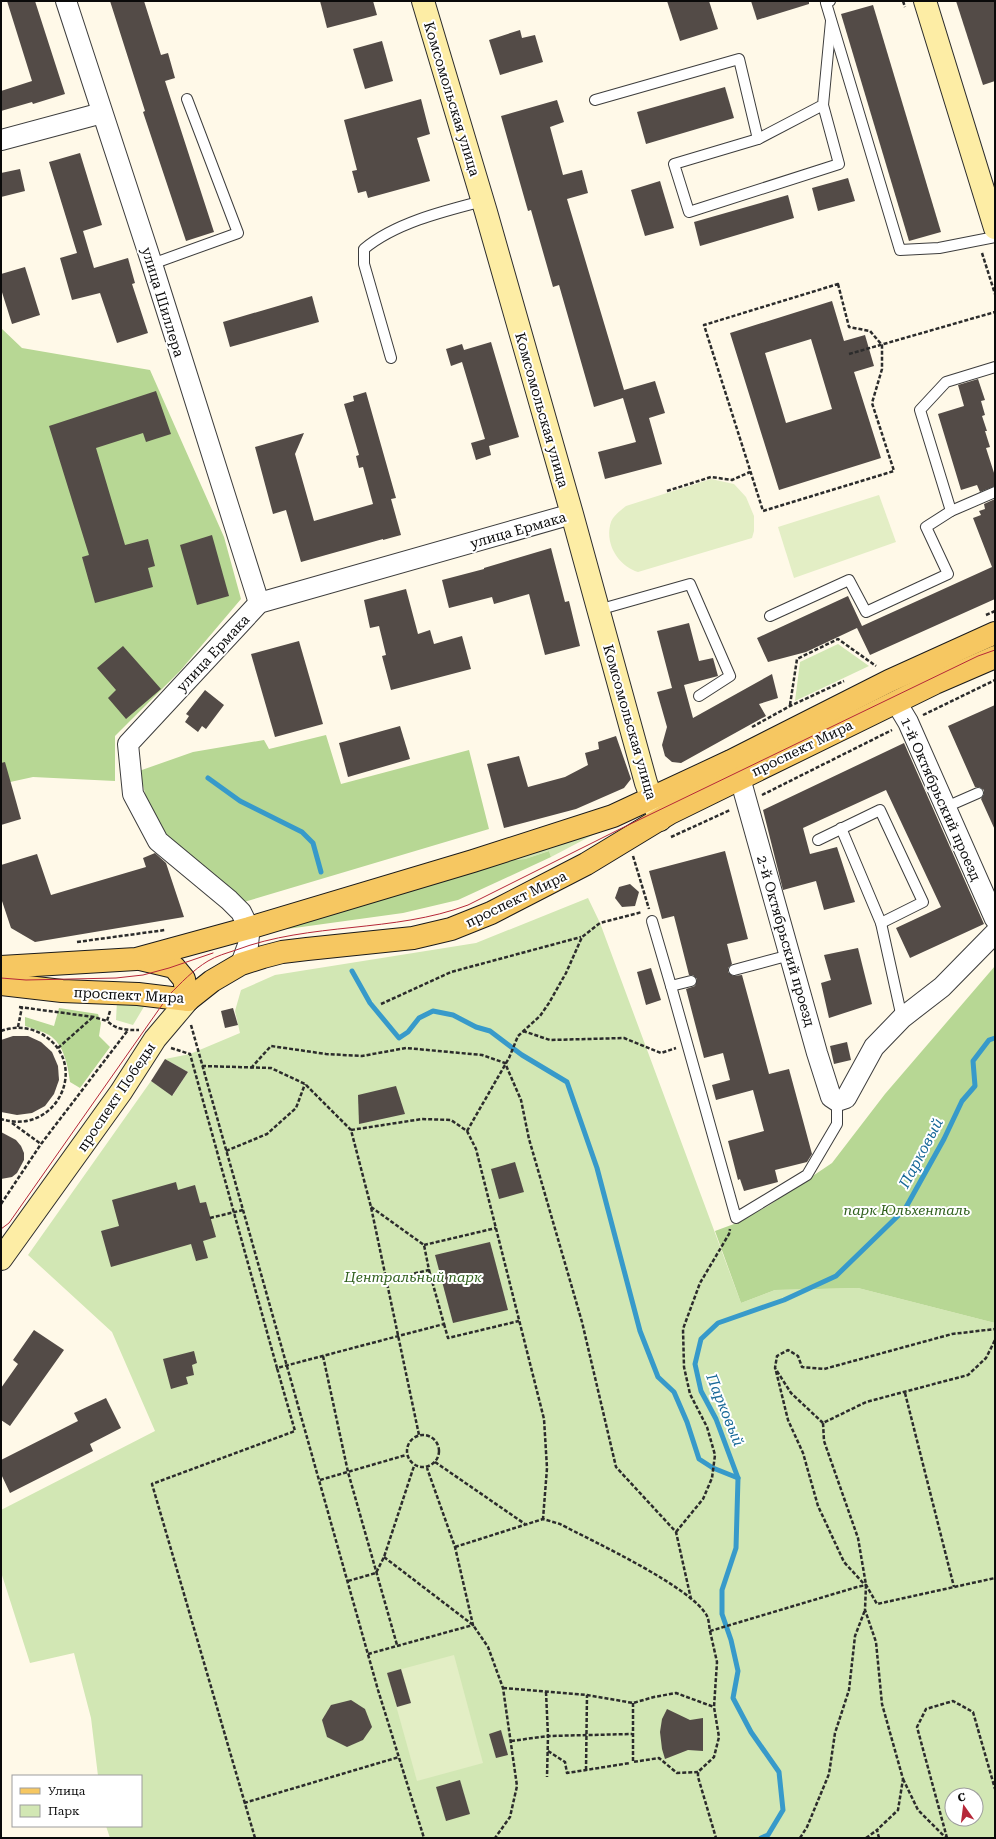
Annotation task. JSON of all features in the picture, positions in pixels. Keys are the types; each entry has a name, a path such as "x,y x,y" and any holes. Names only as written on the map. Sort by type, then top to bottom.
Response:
{"main road":[{"name":"Комсомольская улица","path":"423,1 483,201 652,799 660,820"},
{"path":"925,1 994,224"},
{"name":"проспект Мира","path":"1,967 136,959 249,928 473,861 613,816 731,761 889,681 988,625"},
{"name":"проспект Мира","path":"1,984 62,991 138,994 188,1000 212,981 241,964 282,952 413,938 451,929 491,913 586,864 660,820 740,778 896,702 995,657"},
{"path":"136,959 174,966 184,979 188,1000"},
{"name":"проспект Победы","path":"1,1259 121,1092 155,1039 188,1000"}],"street":[{"name":"улица Шиллера","path":"66,1 260,603"},
{"path":"1,140 102,113"},
{"name":"улица Ермака","path":"249,928 241,912 229,900 158,841 133,794 128,744 260,603 572,514"},
{"name":"1-й Октябрьский проезд","path":"896,702 908,722 995,919"},
{"name":"2-й Октябрьский проезд","path":"740,778 831,1097 837,1101"},
{"path":"241,964 248,945 249,928"},
{"path":"837,1101 846,1098 874,1047 902,1018 942,987 995,934"}],"lane":[{"path":"830,1 826,3 831,21 900,250 939,248 994,224"},
{"path":"823,105 758,139 674,164 689,212 839,164 823,105 831,21"},
{"path":"595,100 739,59 758,139"},
{"path":"152,264 238,233 187,99"},
{"path":"391,358 364,264 364,249 377,238 392,231 483,201"},
{"path":"951,511 920,410 946,382 995,367"},
{"path":"770,616 849,580 866,612 948,574 926,527 951,511 995,492"},
{"path":"598,610 690,584 730,676 699,696"},
{"path":"946,807 978,793"},
{"path":"818,840 880,810 923,902 881,923"},
{"path":"841,828 881,923 902,1018"},
{"path":"652,921 736,1218 807,1175 837,1124 837,1101"},
{"path":"734,970 790,955"},
{"path":"671,986 691,981"}],"path":[{"path":"838,284 849,327 870,331 882,345 882,369 872,403 894,471 763,511 704,325 838,284"},
{"path":"849,354 995,312"},
{"path":"667,491 711,477 732,480 750,472"},
{"path":"988,625 995,610"},
{"path":"790,706 797,659 838,639 876,666"},
{"path":"868,669 883,662"},
{"path":"749,729 790,706 847,679"},
{"path":"633,854 652,921"},
{"path":"381,1004 451,972 582,937 600,923 642,912"},
{"path":"75,942 167,929"},
{"path":"467,1131 509,1058 518,1036 540,1016 549,1003 566,973 582,937"},
{"path":"15,1006 94,1017 107,1021"},
{"path":"18,1027 22,1007"},
{"path":"58,1048 94,1017"},
{"path":"190,1024 288,1365 368,1654 424,1838"},
{"path":"1,1031 18,1027 34,1030 47,1037 58,1048 64,1062 66,1078 62,1093 54,1106 42,1116 28,1122 12,1122 1,1119"},
{"path":"1,1204 41,1144 128,1030"},
{"path":"524,1031 550,1040 624,1038 661,1053 687,1045"},
{"path":"251,1068 271,1046 326,1054 362,1056 406,1048 482,1055 505,1063 521,1100 529,1139 582,1322 616,1467 676,1532 692,1599"},
{"path":"190,1054 295,1431 152,1484 255,1838"},
{"path":"202,1066 271,1068 305,1084 350,1130 371,1207 419,1435"},
{"path":"226,1151 267,1134 296,1108 305,1084"},
{"path":"350,1130 422,1118 451,1120 467,1131 476,1150 544,1419 547,1468 543,1519"},
{"path":"12,1122 41,1144"},
{"path":"371,1207 424,1245 429,1270 448,1338 519,1321"},
{"path":"210,1218 243,1210"},
{"path":"676,1532 703,1499 712,1478 715,1455 706,1428 690,1394 684,1367 683,1329 700,1283 729,1234 734,1211"},
{"path":"424,1245 496,1228"},
{"path":"386,1280 429,1270"},
{"path":"277,1368 444,1324"},
{"path":"995,1329 952,1334 824,1369 802,1367 798,1356 788,1350 777,1356 775,1368 788,1420 803,1453 818,1506 844,1562 866,1585 877,1604 995,1578"},
{"path":"823,1423 866,1402 905,1393 968,1375 986,1358 995,1340"},
{"path":"323,1356 348,1472 397,1645"},
{"path":"775,1368 791,1393 823,1423 824,1440 858,1538 866,1585 865,1610 855,1636 849,1690 835,1733 829,1774 807,1827 800,1838"},
{"path":"905,1393 954,1587"},
{"path":"419,1435 432,1436 440,1447 438,1460 427,1468 414,1466 406,1455 408,1442 419,1435"},
{"path":"320,1480 406,1455"},
{"path":"436,1462 525,1524"},
{"path":"348,1580 376,1573 384,1557 414,1466"},
{"path":"427,1468 455,1547 473,1625"},
{"path":"455,1547 543,1519 560,1524 667,1581 692,1599 706,1616 717,1662 714,1707 719,1737 714,1757 698,1772 677,1773 658,1758 633,1762 633,1704"},
{"path":"384,1557 473,1625 488,1647 502,1688 518,1786 510,1817 495,1838"},
{"path":"710,1631 866,1585"},
{"path":"865,1610 876,1642 882,1704 903,1780 918,1810 946,1838"},
{"path":"368,1654 473,1625"},
{"path":"502,1688 587,1696 633,1704 654,1697 676,1693 714,1707"},
{"path":"546,1692 548,1736 547,1778"},
{"path":"586,1770 585,1734 587,1696"},
{"path":"946,1838 917,1727 926,1709 953,1701 973,1712 995,1789"},
{"path":"511,1741 548,1736 632,1734"},
{"path":"548,1751 565,1762 567,1772 630,1763"},
{"path":"244,1803 399,1757"},
{"path":"698,1772 698,1777 716,1838"},
{"path":"866,1838 877,1830 898,1810 903,1780"},
{"path":"877,1830 879,1838"}],"green space":[{"path":"1,328 22,348 150,370 224,537 241,599 180,671 115,736 115,781 33,777 1,784"},
{"path":"711,479 734,484 746,497 754,516 754,531 752,538 638,572 624,565 614,553 609,538 609,530 612,519 620,511 626,506"},
{"path":"879,495 896,542 794,578 778,527"},
{"path":"838,644 869,666 795,701 800,662"},
{"path":"326,735 341,784 469,750 489,829 244,902 159,831 149,808 139,771 193,752 264,740 269,749"},
{"path":"608,827 551,857 549,851 525,859 502,861"},
{"path":"549,851 551,857 458,900 403,913 287,929 284,922 416,890 502,861 525,859"},
{"name":"Центральный парк","path":"588,898 600,923 741,1303 775,1290 858,1288 995,1323 995,1838 110,1838 106,1827 142,1827 142,1775 98,1775 91,1718 74,1653 30,1663 1,1572 1,1510 155,1431 112,1332 28,1255 151,1081 173,1095 188,1072 165,1059 190,1054 240,1033 235,1011 241,990 275,975 476,943"},
{"name":"парк Юльхенталь","path":"995,966 995,1323 858,1288 775,1290 741,1303 715,1231 734,1224 768,1206 832,1163 885,1094"},
{"path":"117,1001 145,1005 133,1025 116,1020"},
{"path":"59,1008 98,1014 101,1023 99,1036 110,1047 80,1088 70,1082 68,1069 62,1050 54,1039 49,1035 25,1026 25,1017 54,1026"},
{"path":"454,1655 483,1763 417,1781 387,1673"}],"building":[{"path":"7,1 35,1 65,94 33,104 32,102 1,111 1,91 32,81"},
{"path":"110,1 144,1 161,55 168,53 175,78 165,81 214,232 186,241 143,112 145,111"},
{"path":"320,1 373,1 377,15 327,28"},
{"path":"667,1 709,1 718,29 680,41"},
{"path":"751,1 809,1 809,4 757,20"},
{"path":"956,1 995,1 995,81 983,85"},
{"path":"873,5 941,232 909,241 841,14"},
{"path":"520,30 522,38 535,35 543,62 500,75 489,40"},
{"path":"382,41 393,81 365,89 353,49"},
{"path":"725,87 734,118 646,144 637,112"},
{"path":"421,99 430,134 417,138 430,181 368,198 366,191 358,193 352,171 357,170 344,120"},
{"path":"557,100 564,122 550,127 563,175 582,170 588,193 567,199 624,390 655,381 665,413 649,418 662,464 605,479 598,452 636,442 623,398 594,407 559,285 553,287 531,210 528,211 501,116"},
{"path":"80,153 102,225 83,231 94,268 128,258 135,283 132,284 148,333 117,343 100,293 72,300 60,258 77,253 49,162"},
{"path":"20,169 25,191 1,197 1,173"},
{"path":"848,178 855,201 818,211 812,188"},
{"path":"660,181 674,228 645,236 631,190"},
{"path":"788,195 794,218 700,246 694,222"},
{"path":"25,267 40,315 12,324 1,289 1,274"},
{"path":"312,296 319,322 230,347 223,322"},
{"path":"832,301 844,341 865,335 874,366 854,372 881,458 779,490 730,333","holes":["811,339 832,409 786,423 765,353"]},
{"path":"491,342 519,437 489,446 491,455 476,460 471,443 485,439 462,362 451,366 446,349 462,344 464,350"},
{"path":"978,379 985,400 981,401 985,415 982,416 990,447 986,448 995,476 995,486 980,492 977,485 961,490 938,414 964,406 958,385"},
{"path":"156,391 171,434 146,442 143,433 96,448 125,545 148,539 155,566 148,568 153,587 95,603 82,557 89,555 49,426"},
{"path":"366,392 396,498 391,499 401,535 301,562 286,510 273,514 255,447 304,433 295,454 314,521 373,504 363,467 359,468 356,456 359,455 344,404 354,401 353,396"},
{"path":"995,499 995,599 870,655 857,628 806,652 768,662 757,638 848,596 862,626 992,567 973,518 981,515 979,511 985,509 984,504"},
{"path":"212,535 229,596 197,605 180,545"},
{"path":"551,548 565,602 569,601 580,646 545,655 529,594 494,604 492,597 449,608 442,580 484,569"},
{"path":"406,589 418,634 430,630 434,644 462,636 471,669 391,690 382,656 386,655 379,626 370,628 364,600"},
{"path":"689,623 699,661 713,658 718,676 684,685 693,718 772,674 778,698 759,704 766,716 681,763 672,762 665,756 662,745 667,727 657,692 672,688 657,631"},
{"path":"299,641 323,724 275,737 251,654"},
{"path":"123,646 161,689 126,719 108,698 116,690 97,668"},
{"path":"205,690 224,705 206,729 202,726 198,732 185,722 189,716 186,714"},
{"path":"995,705 995,830 981,799 984,794 984,790 979,787 975,787 948,726"},
{"path":"400,726 410,759 348,777 339,743"},
{"path":"616,736 631,779 624,788 576,809 504,828 487,764 519,756 528,787 565,777 588,765 585,753 599,749 598,742"},
{"path":"904,743 984,924 910,958 896,928 941,907 886,790 803,828 810,854 837,847 855,902 824,910 816,881 783,890 763,810"},
{"path":"5,762 21,819 1,825 1,763"},
{"path":"725,851 748,939 727,944 732,964 728,968 728,972 733,976 742,975 769,1074 789,1069 812,1154 807,1162 775,1170 778,1182 744,1191 740,1179 738,1180 728,1141 764,1131 753,1090 716,1100 712,1085 730,1080 723,1053 704,1058 686,989 695,986 697,979 693,975 689,975 674,916 662,919 649,871"},
{"path":"155,853 166,863 184,917 35,942 11,928 1,898 1,865 37,854 51,895 146,867 143,858"},
{"path":"630,884 639,892 635,906 622,907 615,898 619,887"},
{"path":"858,948 872,1004 829,1018 821,983 831,980 824,955"},
{"path":"651,968 661,1000 646,1005 637,972"},
{"path":"233,1008 238,1025 225,1028 221,1011"},
{"path":"13,1036 28,1036 41,1042 52,1052 58,1066 59,1080 54,1094 45,1106 32,1113 17,1115 1,1112 1,1040"},
{"path":"847,1042 851,1060 834,1064 830,1046"},
{"path":"165,1059 188,1072 172,1096 151,1081"},
{"path":"396,1086 405,1114 359,1124 358,1095"},
{"path":"1,1132 16,1140 21,1146 24,1153 24,1160 17,1173 12,1177 1,1179"},
{"path":"515,1162 524,1192 499,1199 491,1169"},
{"path":"176,1182 178,1190 195,1185 200,1203 206,1202 216,1237 203,1241 208,1258 196,1261 191,1244 111,1267 101,1231 119,1226 112,1200"},
{"path":"490,1242 508,1310 453,1323 435,1255"},
{"path":"34,1330 64,1350 10,1426 1,1420 1,1388 18,1364 13,1360"},
{"path":"194,1351 197,1363 192,1365 194,1375 186,1377 188,1384 171,1389 163,1359"},
{"path":"106,1398 121,1428 90,1444 93,1451 10,1493 1,1474 1,1460 78,1421 74,1413"},
{"path":"401,1669 411,1703 397,1707 387,1673"},
{"path":"351,1700 365,1709 372,1727 363,1740 347,1747 327,1737 322,1720 331,1705"},
{"path":"667,1709 690,1720 703,1718 703,1751 688,1750 665,1759 660,1732 662,1719"},
{"path":"501,1730 508,1755 496,1758 489,1734"},
{"path":"460,1780 470,1814 446,1821 436,1787"}],"waterway":[{"path":"208,778 240,801 302,832 313,843 321,872"},
{"path":"352,971 370,1003 399,1038 408,1032 419,1018 433,1011 453,1015 476,1027 490,1031 522,1055 567,1082 597,1168 640,1331 658,1377 674,1392 687,1422 699,1459 713,1468 738,1478"},
{"name":"Парковый","path":"761,1838 768,1835 783,1810 779,1772 751,1732 733,1698 738,1671 731,1640 722,1614 722,1590 736,1548 738,1478 716,1419 701,1391 695,1364 701,1339 718,1323 784,1300 836,1276 905,1209 944,1139 962,1101 975,1086 973,1061 989,1040 995,1038"}],"tram line":[{"path":"1,1229 9,1223 169,995 192,973 208,961 264,941 293,935 411,920 440,914 468,905 618,830 978,656 995,650"},
{"path":"1,978 26,980 116,978 143,975 213,953"}]}
